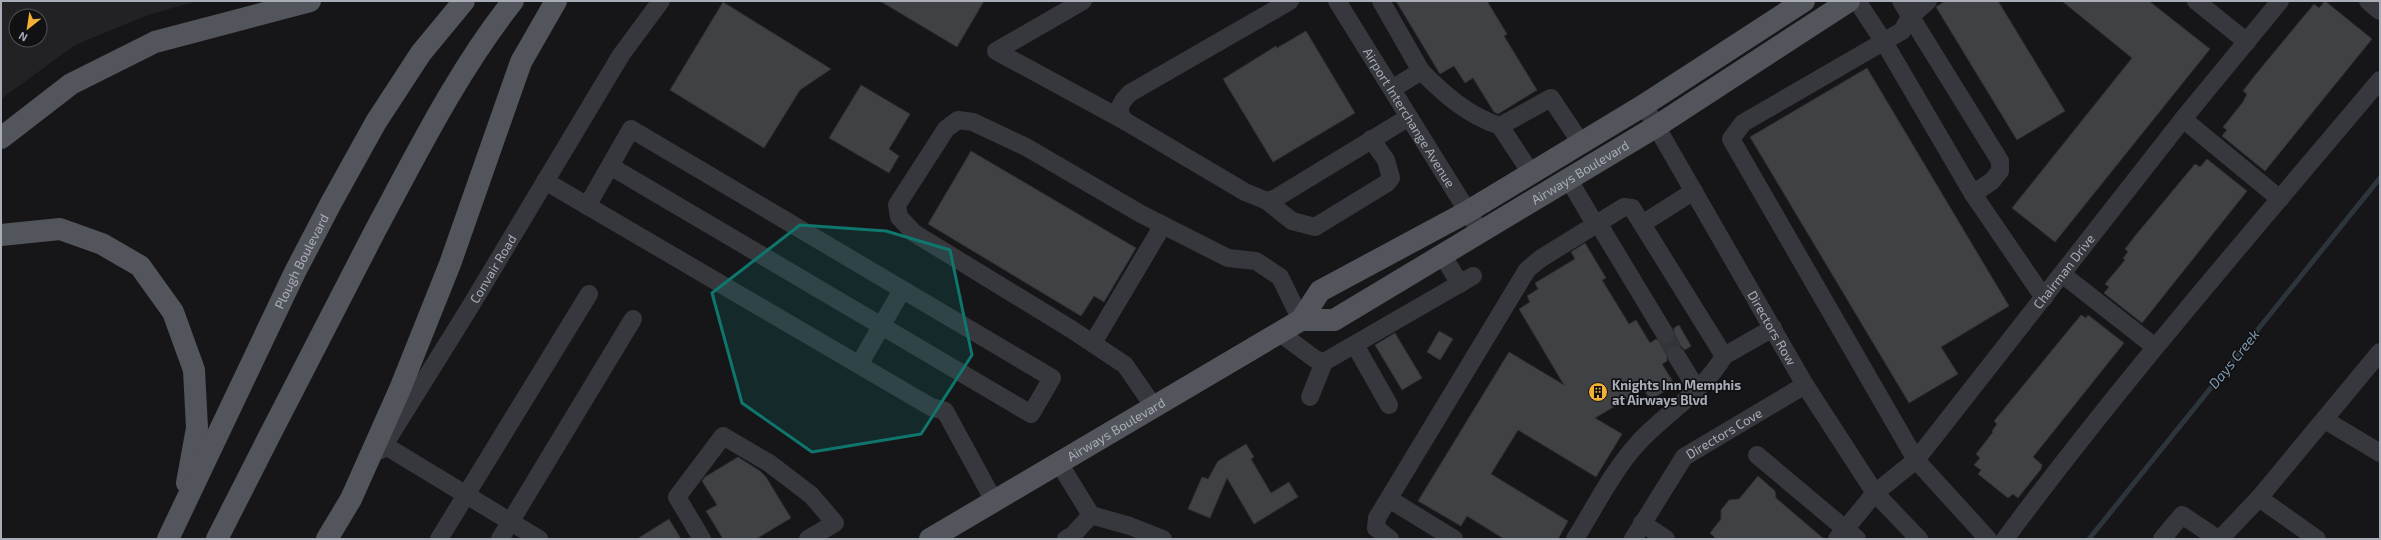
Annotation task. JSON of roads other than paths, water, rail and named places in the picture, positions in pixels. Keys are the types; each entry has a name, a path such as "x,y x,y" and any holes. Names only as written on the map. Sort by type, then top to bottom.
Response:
{"main road":[{"path":"1,138 71,84 155,42 310,1"},
{"name":"Plough Boulevard","path":"168,539 295,272 331,203 376,122 421,54 464,1"},
{"path":"217,539 284,404 408,170 485,36 513,1"},
{"path":"351,499 400,389 450,264 521,62 556,1"},
{"name":"Airways Boulevard","path":"930,539 1302,320 1320,292 1467,212 1644,105 1804,1"},
{"name":"Airways Boulevard","path":"1302,320 1334,320 1658,126 1849,1"},
{"path":"1,235 60,229 102,244 140,266 173,312 194,370 197,428 182,509"},
{"name":"Convair Road","path":"327,539 351,499"}],"street":[{"name":"Convair Road","path":"351,499 470,307 621,55 661,1"},
{"path":"1083,1 996,51 1125,121 1245,192 1267,200 1292,221 1315,227 1387,183 1391,178 1386,160 1372,140"},
{"path":"1125,121 1119,115 1119,109 1122,101 1130,93 1290,1"},
{"path":"1381,1 1421,71 1462,108 1486,121 1500,126 1531,173"},
{"path":"1857,1 1884,42 1973,194 2044,298"},
{"path":"1901,1 2000,160 2000,171 1992,181 1973,194"},
{"path":"1928,1 1910,17 1902,31 1743,123 1731,139 1916,460 1988,539"},
{"path":"2196,1 2247,42"},
{"name":"Chairman Drive","path":"1846,536 1875,492 1916,460 2183,119 2280,1"},
{"path":"2368,1 2380,11"},
{"name":"Airport Interchange Avenue","path":"1344,3 1392,89 1481,233"},
{"path":"1392,89 1421,71"},
{"path":"2005,539 2058,468 2155,347 2380,80"},
{"path":"1500,126 1551,98 1581,143"},
{"name":"Directors Row","path":"1644,105 1658,126 1805,385 1875,492 1919,539"},
{"path":"1267,200 1276,198 1409,117"},
{"path":"2183,119 2280,199"},
{"path":"1154,407 1125,365 1093,343 914,233 899,217 897,205 946,129 958,120 973,122 1026,147 1163,225 1228,258 1256,261 1280,278 1302,320"},
{"path":"587,206 631,129 1052,378 1031,414 610,166"},
{"path":"1569,180 1665,334"},
{"path":"545,181 931,407 945,410 994,501"},
{"path":"1642,224 1694,191"},
{"path":"1390,539 1376,528 1377,518 1528,270 1540,259 1624,207 1629,206 1642,224 1724,356"},
{"path":"1093,343 1163,225"},
{"path":"1310,397 1324,362 1466,280 1443,256"},
{"path":"2062,274 2155,347"},
{"path":"859,365 902,290"},
{"path":"440,539 465,494 589,294"},
{"path":"500,539 633,319"},
{"path":"1575,539 1625,460 1639,442 1718,366 1724,356 1773,328"},
{"path":"1280,333 1315,358 1324,362"},
{"path":"1355,345 1389,405"},
{"path":"2162,539 2182,515 2219,539 2259,498 2380,352"},
{"path":"1676,355 1696,388"},
{"name":"Directors Cove","path":"1632,539 1684,457 1805,385"},
{"path":"2325,420 2380,453"},
{"path":"702,539 677,496 723,436 769,464 811,495 835,523 808,539"},
{"path":"384,445 539,539"},
{"path":"1758,455 1846,536"},
{"path":"1059,462 1091,515 1130,526 1163,539"},
{"path":"2259,498 2317,539"},
{"path":"1389,499 1454,539"},
{"path":"1066,539 1073,535 1091,515"},
{"path":"1642,524 1666,539"}],"waterway":[{"name":"Days Creek","path":"2089,539 2380,178"}],"tunnel":[{"path":"1665,334 1676,355"}],"place":[{"name":"Knights Inn Memphis at Airways Blvd","path":"1598,392"}]}
